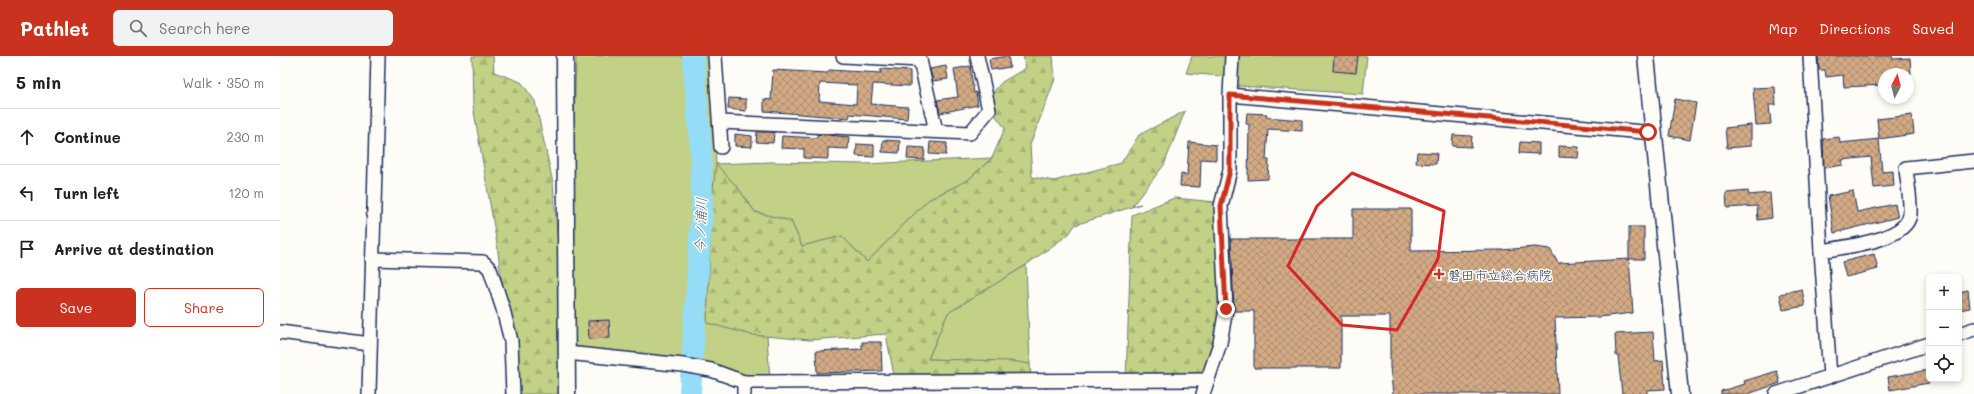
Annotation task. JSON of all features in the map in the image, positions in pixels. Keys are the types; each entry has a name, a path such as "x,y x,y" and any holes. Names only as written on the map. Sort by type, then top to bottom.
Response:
{"street":[{"path":"368,394 378,56"},
{"path":"565,56 567,394"},
{"path":"715,56 721,146"},
{"path":"843,56 920,58 936,131"},
{"path":"720,122 970,132 989,110 977,56"},
{"path":"1203,394 1220,343 1226,309 1221,206 1230,170 1230,95 1232,56"},
{"path":"1646,56 1680,394"},
{"path":"1810,56 1830,376"},
{"path":"1230,95 1654,133"},
{"path":"1821,251 1872,241 1900,230 1907,224 1910,214 1906,168 1974,161"},
{"path":"372,259 483,262 490,269 503,309 510,341 513,394"},
{"path":"1962,333 1974,329"},
{"path":"280,332 370,344"},
{"path":"1776,394 1926,345"},
{"path":"567,353 684,365 711,370 744,388 914,388 1208,380"}],"highlighted area":[{"path":"1352,173 1444,211 1438,259 1397,330 1342,325 1288,266 1317,206"}],"green space":[{"path":"472,56 493,56 494,72 521,82 535,101 553,183 567,353 564,394 505,394 511,358 497,244 473,106"},
{"path":"576,56 713,56 716,164 771,162 865,164 992,158 968,180 928,200 867,262 842,236 802,247 791,221 755,212 738,188 707,323 767,336 770,382 744,382 706,366 567,353"},
{"path":"1023,56 1053,56 1055,79 1030,145 1032,177 1054,181 1121,163 1139,135 1185,111 1164,165 1132,206 1141,204 1075,225 1069,234 1026,265 948,313 928,359 1011,361 1030,364 1031,381 895,381 886,334 810,340 752,335 707,323 712,197 716,164 738,188 755,212 791,221 802,246 842,236 867,262 928,200 968,180 992,158 1005,128 992,111 994,91 1002,82 1026,68"},
{"path":"1192,56 1367,56 1363,94 1239,86 1231,77 1186,73"},
{"path":"1174,198 1215,202 1226,309 1208,380 1126,380 1132,215"},
{"path":"1026,265 1030,364 928,359 948,312"}],"building":[{"path":"1008,56 1010,67 991,70 989,59"},
{"path":"1334,56 1358,56 1356,73 1333,71"},
{"path":"1818,56 1892,56 1893,59 1910,58 1911,68 1878,68 1878,85 1844,87 1843,75 1826,77 1825,70 1819,70"},
{"path":"946,66 948,79 933,81 930,69"},
{"path":"970,66 974,93 976,92 978,105 940,113 937,100 958,97 954,69"},
{"path":"881,69 910,71 910,86 873,84 871,104 908,107 907,119 850,114 849,118 764,111 764,99 771,100 773,70 828,73 829,70 881,73","holes":["820,83 857,85 856,104 819,101"]},
{"path":"1775,87 1776,105 1769,105 1771,124 1756,125 1753,88"},
{"path":"729,98 746,99 746,111 728,109"},
{"path":"1675,99 1696,103 1690,140 1669,136"},
{"path":"1247,113 1267,114 1266,117 1302,120 1302,131 1268,129 1266,160 1269,160 1268,179 1248,180 1249,124 1246,124"},
{"path":"1912,115 1914,134 1879,139 1877,119"},
{"path":"1751,125 1751,146 1727,148 1725,128"},
{"path":"757,132 774,132 773,143 756,142"},
{"path":"735,134 752,136 752,147 735,146"},
{"path":"817,134 849,137 848,149 828,148 828,159 804,158 804,149 781,148 782,136 817,138"},
{"path":"1453,135 1472,136 1471,147 1452,146"},
{"path":"1839,137 1840,143 1879,139 1882,172 1893,171 1894,186 1874,188 1871,157 1842,160 1843,165 1824,168 1823,139"},
{"path":"883,140 900,141 899,153 882,152"},
{"path":"930,142 947,143 946,155 929,154"},
{"path":"1189,142 1216,145 1216,160 1201,159 1200,187 1180,186 1181,174 1187,175"},
{"path":"1520,142 1539,143 1539,154 1519,153"},
{"path":"857,144 874,145 874,157 856,156"},
{"path":"1559,146 1579,147 1578,158 1559,157"},
{"path":"908,147 925,148 924,160 907,159"},
{"path":"1417,152 1437,153 1436,164 1416,163"},
{"path":"1748,191 1749,195 1770,193 1772,218 1758,220 1757,206 1727,208 1726,193"},
{"path":"1853,191 1857,212 1895,204 1898,217 1834,233 1828,196"},
{"path":"1353,209 1411,209 1411,251 1502,250 1535,247 1550,249 1558,263 1629,259 1633,313 1599,317 1555,318 1558,394 1393,394 1390,367 1390,316 1341,316 1341,368 1254,368 1254,311 1234,311 1231,239 1353,239"},
{"path":"1629,227 1644,227 1644,259 1629,259"},
{"path":"1874,254 1878,269 1846,277 1842,262"},
{"path":"1802,289 1805,306 1783,310 1780,294"},
{"path":"1968,290 1970,308 1962,309 1962,291"},
{"path":"609,320 610,338 589,339 588,321"},
{"path":"1653,332 1655,361 1663,360 1665,389 1647,390 1647,394 1622,394 1618,356 1616,356 1615,334"},
{"path":"862,342 881,342 882,371 817,373 816,351 862,349"},
{"path":"1777,371 1780,383 1748,394 1721,394 1721,391 1745,384 1744,381"},
{"path":"1926,371 1926,382 1929,383 1890,390 1888,377"}],"waterway":[{"name":"今ノ浦川","path":"690,394 702,206 701,151 693,56"}],"place":[{"name":"磐田市立総合病院","path":"1439,274"}],"route":[{"path":"1226,309 1221,206 1230,170 1230,95 1648,132"}]}
